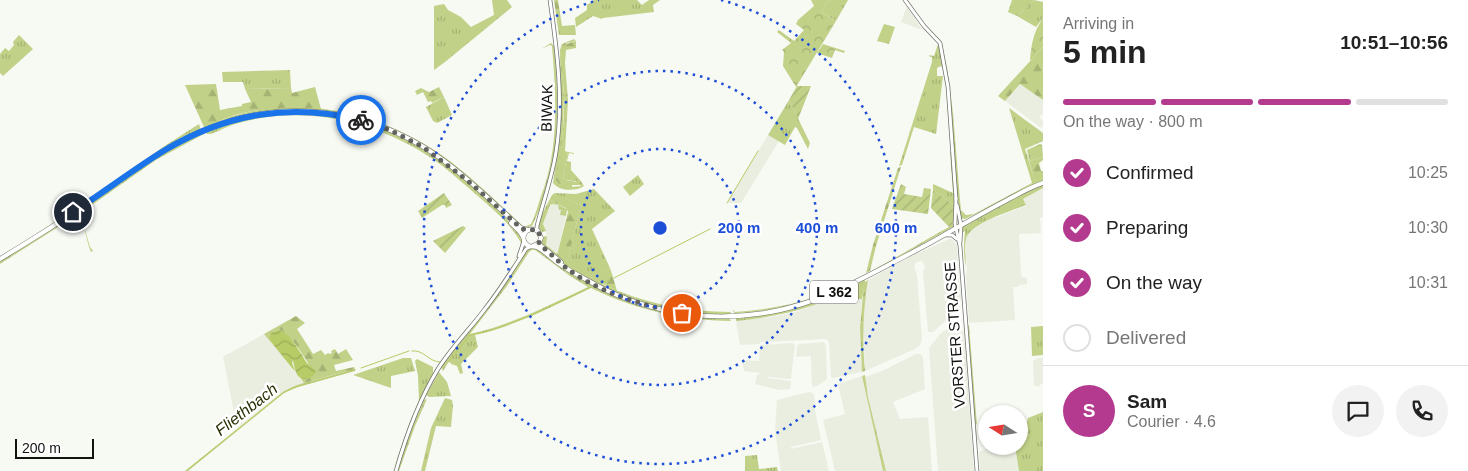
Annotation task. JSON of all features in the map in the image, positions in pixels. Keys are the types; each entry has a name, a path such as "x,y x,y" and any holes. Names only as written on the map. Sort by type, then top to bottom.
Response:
{"main road":[{"path":"0,259 174,145 221,123 253,115 281,112 319,112 361,120 390,130 437,156 489,200 522,229 537,230 540,235 539,243 532,246 527,244 520,232 489,200"},
{"name":"L 362","path":"532,246 538,247 558,263 600,287 627,299 671,311 705,316 747,315 785,309 825,296 850,285 1033,187 1043,184"},
{"path":"524,239 525,233 529,230"},
{"name":"L 362","path":"539,243 564,266"}],"street":[{"name":"BIWAK","path":"537,230 553,168 560,115 556,40 550,0"},
{"name":"VORSTER STRASSE","path":"905,0 940,43 946,72 956,198 961,225 960,246 976,471"},
{"name":"VORSTER STRASSE","path":"956,198 956,228 960,246"},
{"name":"BIWAK","path":"529,230 540,215"},
{"path":"944,235 952,235 958,240"},
{"path":"515,266 524,246 524,239"},
{"path":"396,471 414,417 434,377 450,351 484,310 526,249 532,246"}],"shaded area":[{"path":"907,6 921,28 925,31 901,22"},
{"path":"1020,84 1043,100 1043,113 1039,117 1043,121 1041,128 1005,101"},
{"path":"768,135 779,141 741,203 727,203"},
{"path":"1043,188 1043,217 1040,218 1041,233 1019,234 1021,275 1027,278 1027,284 1013,287 1015,320 969,323 965,240 967,235 986,221 1026,206 1023,199"},
{"path":"552,204 558,205 561,210 560,215 566,216 557,255 546,245 546,231 543,226 547,212"},
{"path":"952,239 957,245 961,297 958,314 944,322 933,332 928,332 923,272 925,266 922,261 916,262 914,267 917,275 922,339 920,345 865,371 863,331 868,280 918,252"},
{"path":"832,298 862,299 860,328 862,372 831,377 829,342 826,339 760,342 760,344 740,345 736,321 796,312"},
{"path":"957,326 962,328 964,336 974,471 938,471 929,348 942,332"},
{"path":"264,334 294,371 293,360 297,374 304,383 284,391 237,428 223,356"},
{"path":"824,342 826,346 827,379 812,387 811,356 796,357 797,347 799,344"},
{"path":"793,343 795,345 791,378 768,378 791,381 790,389 779,390 755,384 757,375 762,373 744,371 742,360 759,361 760,345"},
{"path":"916,354 921,354 923,358 925,389 893,402 900,419 928,417 932,471 886,471 865,377 882,371"},
{"path":"1037,358 1043,358 1043,384 1034,386 1033,361"},
{"path":"862,376 883,471 835,471 823,420 845,414 838,384"},
{"path":"809,392 814,394 821,440 791,447 791,449 822,442 829,471 781,471 775,431 777,400"},
{"path":"979,455 1016,455 1019,471 980,471"}],"green space":[{"path":"492,0 507,0 512,7 434,70 434,6 444,4 448,10 461,17 471,27 494,15"},
{"path":"554,0 558,0 562,26 575,25 576,35 559,35"},
{"path":"594,0 637,0 642,5 649,0 660,0 653,5 654,12 602,19 593,16 576,27 575,18 587,10 587,5"},
{"path":"811,0 831,0 827,2 821,12 836,21 796,87 783,66 784,52 782,50 791,43 777,32 779,30 794,41 804,30 796,24 798,20 814,6"},
{"path":"831,0 848,0 836,21 821,12 827,2"},
{"path":"1012,0 1034,0 1017,16 1008,12"},
{"path":"1034,0 1043,2 1043,18 1036,27 1017,16"},
{"path":"1043,18 1043,47 1030,61 1031,49 1037,28"},
{"path":"884,24 895,27 889,44 877,41"},
{"path":"19,35 33,49 3,76 0,73 0,54 5,48 9,51"},
{"path":"574,39 576,41 567,43 563,50 563,129 561,156 556,180 567,187 584,186 568,190 559,188 553,183 561,111 560,50 562,44"},
{"path":"576,41 576,48 566,50 565,63 568,100 565,151 568,152 563,178 578,182 580,180 584,186 572,185 572,188 561,186 556,180 564,116 562,53 565,45"},
{"path":"551,43 554,46 557,92 556,138 553,161 541,205 532,226 524,229 428,149 401,132 375,122 321,111 293,110 265,112 238,117 212,125 233,116 287,107 315,108 369,119 395,129 420,141 443,156 475,181 524,227 531,224 535,215 549,171 552,153 555,118 555,82 552,46 541,49"},
{"path":"823,44 845,51 844,53 835,50 832,58 817,53"},
{"path":"938,44 944,69 941,66 937,68 937,76 943,76 936,134 914,127 902,165 899,166 932,62 932,57 929,55 934,56"},
{"path":"1043,47 1043,100 1020,84 1005,101 998,96"},
{"path":"946,60 953,113 961,210 966,215 974,214 1032,183 1009,108 1043,133 1043,141 1025,149 1035,181 1043,178 1043,182 965,219 961,218 958,209"},
{"path":"290,70 291,88 245,89 243,82 223,82 222,72"},
{"path":"216,84 220,110 242,106 242,104 251,102 245,89 291,88 292,93 315,87 321,109 265,109 232,116 204,127 185,85"},
{"path":"797,86 811,86 798,119 789,100"},
{"path":"439,87 444,97 432,103 431,101 428,102 423,92 417,95 415,91 421,88 429,92"},
{"path":"444,97 452,115 437,123 433,121 426,107"},
{"path":"789,100 810,143 808,149 795,127 785,145 768,135"},
{"path":"293,112 357,120 381,127 426,150 467,181 522,235 522,247 509,272 504,279 513,264 521,243 511,228 492,209 437,162 404,142 382,132 335,119 287,115 236,124 207,134 206,132 210,129 250,117"},
{"path":"199,124 201,130 181,138 0,258 166,145"},
{"path":"202,133 204,134 156,160 82,212 81,209 140,168"},
{"path":"1040,144 1042,145 1043,157 1030,161 1027,150"},
{"path":"1026,150 1030,161 1043,157 1043,160 1039,163 1041,171 1043,171 1043,178 1035,182"},
{"path":"568,152 574,153 569,153 567,161 571,162 571,170 580,180 578,183 563,178"},
{"path":"950,152 952,153 955,205 953,227 857,280 815,298 783,308 735,314 732,309 735,312 755,310 795,303 815,297 866,274 949,227 953,204 933,190 933,184 953,193"},
{"path":"901,167 870,271 866,273 898,168"},
{"path":"638,175 644,184 630,196 623,187"},
{"path":"901,184 906,187 904,194 922,197 924,188 931,189 928,214 892,209"},
{"path":"1043,185 1043,188 1023,199 1026,205 983,223 969,233 965,242 966,266 964,253 965,231 963,232 963,227 1003,204"},
{"path":"594,189 615,211 592,229 610,268 590,278 611,279 602,284 649,301 681,308 731,312 730,314 686,312 640,302 598,285 560,261 542,246 542,238 545,236 547,237 546,245 567,262 581,205 559,196 551,201 567,209 566,216 560,215 561,210 559,210 558,205 552,204 543,224 546,231 542,232 538,229 539,220 552,195 555,193 576,194"},
{"path":"933,190 953,204 952,224 949,227 931,208"},
{"path":"444,193 452,205 446,208 445,205 442,205 422,218 418,211"},
{"path":"558,195 581,205 567,263 557,255 568,212 566,208 551,201"},
{"path":"77,211 80,213 0,264 0,261"},
{"path":"80,213 90,247 93,251 91,252 89,247"},
{"path":"463,226 466,228 445,253 433,241"},
{"path":"529,248 537,248 566,269 644,306 711,318 729,318 731,321 694,319 642,308 591,288 520,321 475,335 478,347 461,364 463,373 460,374 457,366 450,362 443,371 441,367 450,354 491,305","holes":["535,250 588,287 516,320 470,334 507,286 529,252"]},
{"path":"610,268 613,277 617,291 590,277"},
{"path":"865,279 865,282 868,280 864,325 865,371 862,372 860,328 864,283 802,309 736,321 738,317 806,305"},
{"path":"865,282 862,299 832,298"},
{"path":"296,316 305,323 297,329 313,354 321,350 325,355 330,354 335,349 338,354 346,349 353,360 334,365 336,371 354,367 355,369 304,383 299,376 306,379 315,374 293,341 283,331 278,330 274,331 269,337 292,368 264,334"},
{"path":"969,325 977,425 975,423"},
{"path":"1043,326 1043,355 1032,356 1031,327"},
{"path":"403,358 411,358 415,371 391,376 391,388 353,375"},
{"path":"417,359 433,367 433,373 422,395 393,471 419,401 415,361"},
{"path":"355,369 355,371 298,387 284,393 188,471 185,471 284,391 297,385"},
{"path":"439,372 447,382 451,396 429,397 426,395"},
{"path":"865,375 868,397 886,471 883,471 862,376"},
{"path":"445,398 452,400 451,427 436,426 425,471 421,471 431,428"},
{"path":"427,399 399,471 397,471 407,440 424,400"},
{"path":"1043,412 1043,471 1019,471 1016,455 1028,455 1028,418"},
{"path":"757,455 759,469 777,467 778,471 745,471 745,456"}],"water":[{"path":"277,330 284,332 293,342 306,362 316,372 313,376 306,379 300,378 295,370 293,360 292,363 295,371 269,339 271,333"}],"waterway":[{"name":"Fliethbach","path":"727,203 758,151"},
{"name":"Fliethbach","path":"614,278 710,229"},
{"name":"Fliethbach","path":"601,283 610,280"},
{"name":"Fliethbach","path":"449,361 470,335 492,330 532,315 591,287"},
{"name":"Fliethbach","path":"361,368 409,351"},
{"name":"Fliethbach","path":"412,351 419,352 440,362"},
{"name":"Fliethbach","path":"186,471 283,393 292,388 355,370"}],"way so far":[{"path":"361,120 390,130 437,156 522,229 537,230 540,233 539,243 541,246 564,266 587,280 636,302 682,313"}],"route":[{"path":"73,212 165,150 188,137 221,123 253,115 290,111 319,112 361,120"}]}
